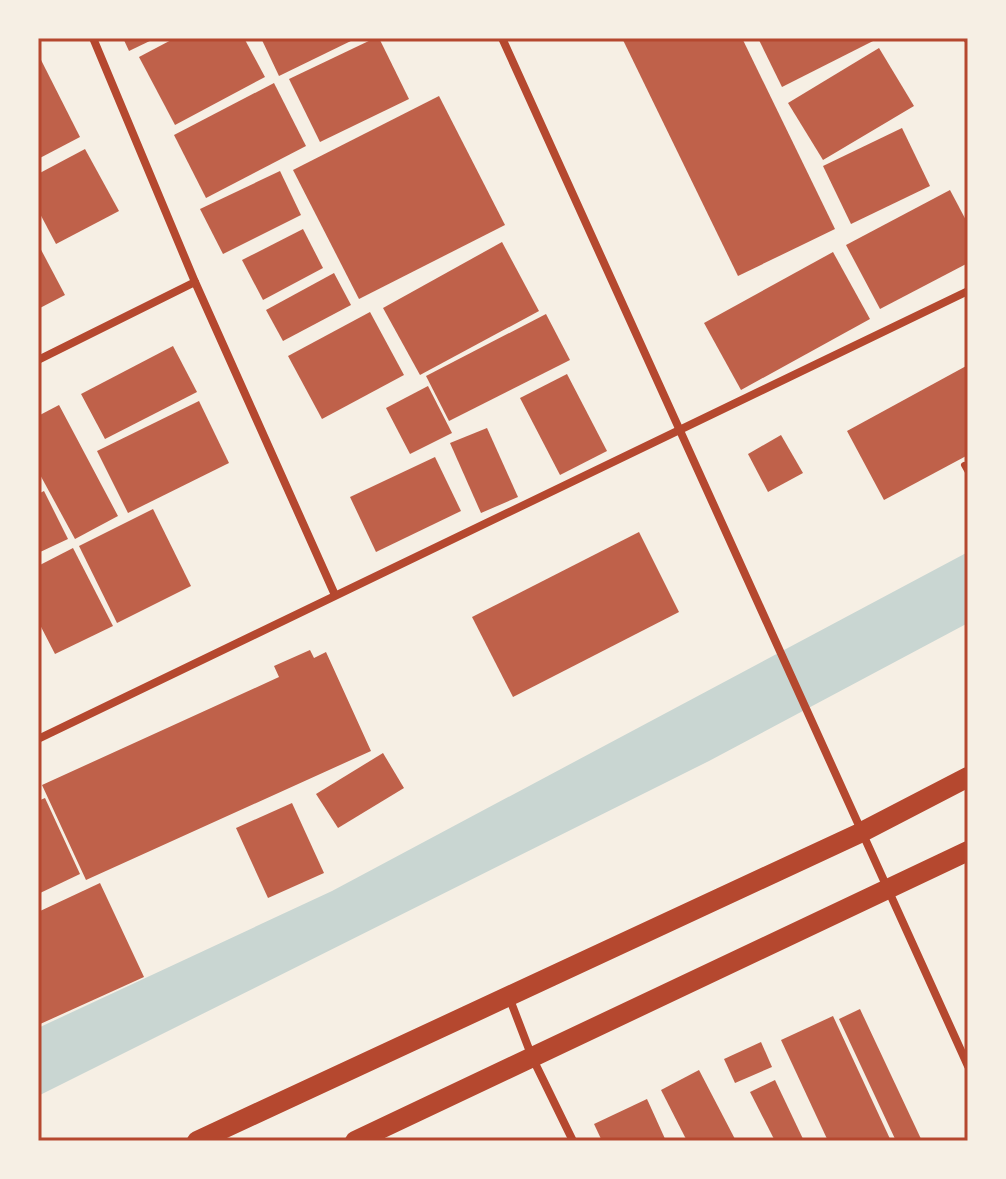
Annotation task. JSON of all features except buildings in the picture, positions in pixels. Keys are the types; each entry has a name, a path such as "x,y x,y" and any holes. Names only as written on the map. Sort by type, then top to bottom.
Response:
{"main road":[{"path":"197,1141 860,833 968,777"},
{"path":"355,1141 968,851"}],"street":[{"path":"93,38 195,282 335,595"},
{"path":"502,38 681,429 885,890 968,1066"},
{"path":"38,360 195,282"},
{"path":"38,739 968,291"},
{"path":"509,997 532,1057 573,1141"}],"lane":[{"path":"964,465 968,472"}],"shaded area":[{"path":"968,552 968,623 709,761 38,1096 38,1028 332,891"}]}
